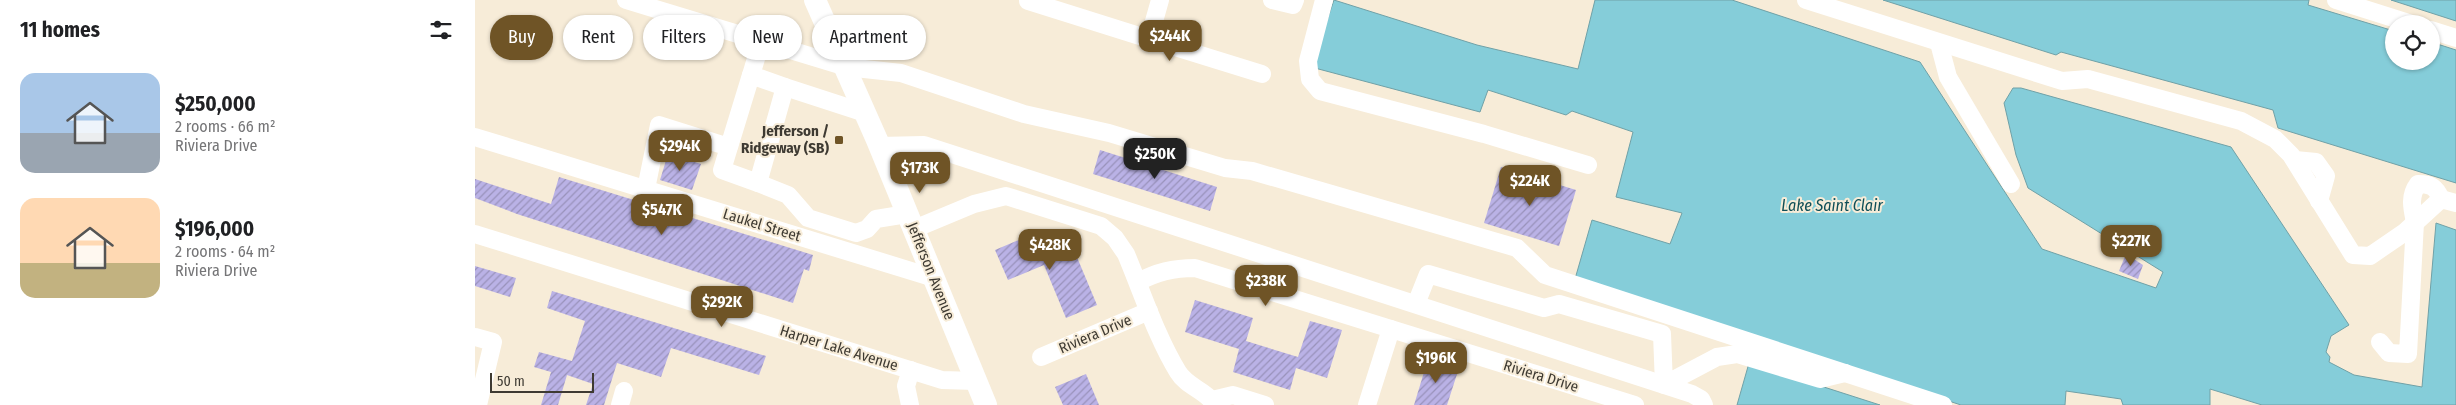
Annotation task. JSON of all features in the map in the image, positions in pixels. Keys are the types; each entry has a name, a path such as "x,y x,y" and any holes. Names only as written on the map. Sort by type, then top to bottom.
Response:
{"main road":[{"name":"Jefferson Avenue","path":"815,0 879,146 986,405"}],"street":[{"path":"625,0 734,34"},
{"path":"1149,39 1160,0"},
{"path":"1272,0 1294,2"},
{"path":"1324,0 1308,61 1310,79 1320,91 1484,134 1588,165"},
{"path":"1806,0 2062,81 2088,79 2241,121 2275,139 2295,160 2353,255 2370,256 2415,222 2448,201 2428,184 2418,184 2413,191 2411,203 2415,222 2407,354 2389,353 2380,342"},
{"path":"2336,0 2385,15"},
{"path":"1028,1 1262,74"},
{"path":"2440,33 2456,38"},
{"path":"1939,43 1948,77 2011,184"},
{"path":"802,55 846,68 901,72 1024,114 1109,133 1225,168 1252,171 1517,248 1545,275 1943,405"},
{"path":"756,60 722,170 758,182 785,87"},
{"path":"751,76 865,113"},
{"path":"646,189 659,124 729,148"},
{"name":"Laukel Street","path":"475,137 934,278"},
{"path":"879,146 924,145 1692,394 1701,399 1703,405"},
{"name":"Riviera Drive","path":"758,182 788,195 808,218 856,233 867,229 876,219 911,222 1006,196 1101,226 1115,238 1126,254 1149,311 1177,372 1192,388 1214,402 1233,395 1265,405"},
{"name":"Harper Lake Avenue","path":"475,234 942,380 976,380"},
{"name":"Riviera Drive","path":"1138,282 1155,273 1177,268 1195,268 1635,405"},
{"path":"1416,304 1428,274 1544,308 1559,304 1662,334 1664,385"},
{"name":"Riviera Drive","path":"1041,357 1149,311"},
{"path":"1367,405 1391,329"},
{"path":"475,337 493,342 478,405"},
{"path":"1664,385 1717,357 1737,354 1820,379 1845,373"},
{"path":"910,405 906,386 911,370"}],"water":[{"name":"Lake Saint Clair","path":"1334,0 1477,45 1578,69 1595,0 1732,0 1920,62 2042,249 2156,288 2163,272 2028,188 2016,155 2004,103 2013,88 2021,88 2231,147 2349,325 2331,336 2326,352 2330,357 2329,362 2354,375 2422,387 2436,223 2456,230 2456,405 2262,405 2210,389 2210,405 2123,405 2121,399 2066,391 2065,405 1961,405 1575,279 1592,220 1670,244 1682,213 1616,197 1633,132 1572,111 1566,115 1488,90 1480,112 1311,67"},
{"path":"1883,0 2309,0 2308,5 2385,28 2385,70 2440,70 2440,45 2456,50 2456,183 2278,128 2273,110 2061,52 2056,55"},
{"path":"2391,0 2456,0 2456,21"},
{"path":"1749,363 1880,405 1737,405"}],"building":[{"path":"1100,150 1217,187 1210,211 1093,174"},
{"path":"668,154 701,164 692,190 660,180"},
{"path":"1501,167 1576,190 1559,246 1484,223"},
{"path":"559,177 813,255 809,271 804,269 793,303 517,214 475,198 475,179 551,204"},
{"path":"1040,231 1052,259 1074,250 1097,305 1066,318 1044,265 1008,280 995,250"},
{"path":"2126,254 2143,265 2138,279 2119,271"},
{"path":"475,266 516,278 510,297 475,286"},
{"path":"552,291 766,356 759,375 671,348 661,377 617,363 604,405 586,405 593,384 567,375 558,405 541,405 551,372 534,367 539,352 572,361 585,321 547,308"},
{"path":"1195,300 1253,318 1246,341 1298,357 1310,321 1342,330 1327,378 1296,368 1290,390 1233,372 1239,349 1185,332"},
{"path":"1428,359 1459,368 1447,405 1414,405"},
{"path":"1086,374 1099,405 1063,405 1055,387"}],"place":[{"name":"Jefferson / Ridgeway (SB)","path":"839,140"}]}
